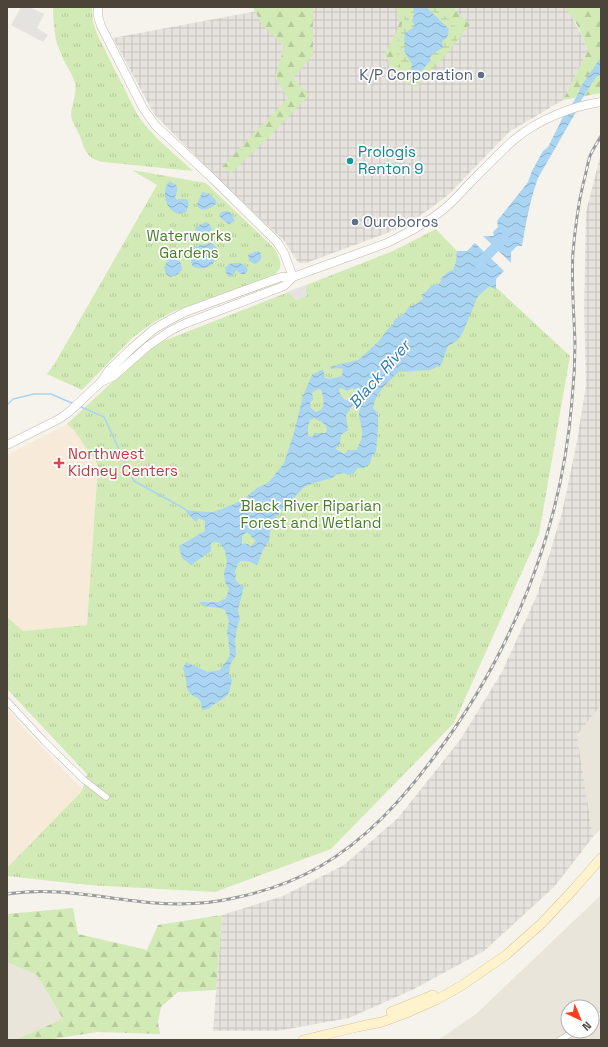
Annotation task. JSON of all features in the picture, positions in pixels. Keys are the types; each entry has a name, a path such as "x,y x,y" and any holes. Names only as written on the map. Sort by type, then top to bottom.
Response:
{"main road":[{"path":"357,1027 436,993 471,973 502,951 570,887 601,850"},
{"path":"304,1040 382,1022 436,1000 461,986 506,956 541,924 601,858"}],"street":[{"path":"98,7 98,16 101,26 142,108 149,118 277,242 284,252 293,277"},
{"path":"7,445 59,420 101,382 109,370 143,338 185,312 281,277 293,277 387,243 409,232 432,219 446,208 504,149 530,128 574,108 600,102"},
{"path":"101,382 114,376 148,346 170,331 184,324 284,286 293,277"},
{"path":"7,701 44,741 84,780 106,797"}],"shaded area":[{"path":"21,7 29,7 44,14 37,28 48,35 43,42 11,25"},
{"path":"278,7 564,7 570,13 588,51 563,100 509,132 449,194 435,205 414,220 387,233 306,263 301,263 297,261 285,242 214,175 154,114 113,38"},
{"path":"601,153 601,705 577,735 593,837 554,887 484,951 412,990 349,1018 277,1031 213,1031 222,915 283,896 344,865 398,818 460,740 502,672 537,595 562,513 577,441 586,385 584,310 586,212"},
{"path":"307,285 307,296 296,301 292,295 287,292"},
{"path":"67,424 74,430 98,465 87,625 22,631 7,617 7,455"},
{"path":"601,705 601,829 593,837 577,735"},
{"path":"7,709 83,790 7,868"},
{"path":"601,895 601,1040 438,1040 476,1014"},
{"path":"7,962 37,975 63,1019 15,1040 7,1040"}],"green space":[{"path":"53,7 92,7 93,22 97,34 137,114 149,130 193,171 103,162 92,158 86,152 71,117 75,83 57,44"},
{"path":"253,7 314,7 313,55 293,78 309,95 269,137 231,173 222,167 288,98 275,78 284,47 261,23"},
{"path":"396,7 406,7 408,10 399,32 403,71 411,82 406,84 392,70 385,53 396,33 399,24"},
{"path":"406,7 413,7 415,12 413,28 408,31 404,39 406,47 404,51 412,64 411,71 415,74 431,60 430,56 440,48 442,40 446,37 449,31 449,29 426,7 434,7 453,23 461,36 438,64 415,88 402,70 397,55 398,40 408,10"},
{"path":"434,7 453,7 470,25 461,36 453,23"},
{"path":"564,7 601,7 601,93 563,100 588,51 584,39 572,16"},
{"name":"Waterworks Gardens","path":"132,170 206,183 274,248 279,259 280,266 277,273 273,276 172,312 151,324 132,338 82,390 47,374 55,363 157,185"},
{"name":"Black River Riparian Forest and Wetland","path":"436,229 457,251 570,356 539,534 454,723 331,849 215,892 88,885 7,876 7,868 82,791 87,774 7,689 7,617 23,631 87,625 98,465 74,430 67,424 151,346 393,251"},
{"path":"73,908 78,934 147,950 158,925 222,915 216,990 178,992 161,1007 158,1022 160,1034 97,1032 47,1040 18,1040 17,1039 63,1019 37,975 7,962 7,914"}],"water":[{"path":"413,7 426,7 449,29 447,38 442,41 443,47 432,55 430,58 431,60 422,70 415,74 411,71 412,64 404,51 405,33 413,28 414,24 412,21 414,14"},
{"path":"601,57 600,75 596,77 582,99 538,178 530,203 522,246 517,246 511,252 511,263 483,236 494,236 493,232 498,227 497,221 528,182 543,151 548,147 580,88"},
{"path":"170,181 175,184 177,188 175,197 177,200 188,200 189,202 186,212 175,212 170,209 167,204 165,192"},
{"path":"202,192 207,193 215,199 217,203 204,210 199,208 197,205"},
{"path":"226,211 230,212 235,221 229,224 222,219 219,215"},
{"path":"206,222 210,225 212,230 204,233 195,230 196,227"},
{"path":"211,243 216,247 218,253 215,261 206,268 193,267 190,257 192,247"},
{"path":"475,243 504,271 496,279 496,290 490,286 478,296 463,332 457,341 448,346 441,365 430,370 399,372 386,384 376,397 373,408 378,413 376,452 372,456 370,463 364,468 358,468 354,473 348,475 344,473 337,474 332,478 304,487 293,499 286,503 284,508 276,517 278,523 270,531 269,541 263,550 257,565 248,561 240,561 236,569 235,578 240,585 244,586 238,610 240,619 235,640 236,655 230,665 229,674 232,680 230,689 224,698 209,708 202,710 202,705 199,699 192,695 187,689 186,677 183,668 186,662 208,672 220,670 230,655 227,632 229,621 225,610 202,606 200,602 219,602 226,598 229,589 225,582 224,573 227,562 225,551 220,543 214,542 211,543 211,551 191,565 182,558 179,546 205,531 205,521 199,518 196,522 185,509 192,511 213,512 243,500 257,488 269,482 284,463 294,433 303,396 312,375 323,369 325,378 330,379 342,376 343,369 331,369 330,367 358,360 379,341 387,330 393,325 394,320 405,313 409,307 423,299 421,295 432,285 439,284 441,281 440,279 448,272 453,270 456,262 457,251 467,251","holes":["341,388 347,391 352,388 357,391 357,394 348,400 345,400 339,389","318,389 321,390 323,396 323,406 321,410 316,412 311,408 310,403 313,399 312,393","359,405 361,407 359,413 362,429 361,439 357,450 348,450 344,454 336,449 340,443 341,435 348,430 346,415 352,406","314,418 323,423 326,426 327,431 325,433 314,433 311,437 308,435 310,420","247,532 256,541 250,547 248,544 242,544 242,536"]},
{"path":"259,251 261,257 259,262 255,264 249,261 248,255"},
{"path":"174,257 180,262 182,270 177,275 170,277 166,274 164,267 168,260"},
{"path":"239,263 246,266 248,270 245,274 241,274 236,270 234,274 229,277 225,268 229,264"}],"waterway":[{"name":"Black River","path":"479,264 504,238"},
{"path":"7,405 13,399 34,394 51,394 74,404"},
{"path":"79,406 104,417 134,481 185,509"}],"railway":[{"path":"7,894 44,891 63,892 155,903 185,904 214,902 256,893 299,877 336,856 368,832 396,804 422,773 462,717 487,676 509,633 545,542 557,496 566,448 572,400 575,343 572,263 577,218 581,192 589,159 601,136"}],"place":[{"name":"K/P Corporation","path":"481,75"},
{"name":"Prologis Renton 9","path":"350,161"},
{"name":"Ouroboros","path":"355,222"},
{"name":"Northwest Kidney Centers","path":"59,463"}]}
